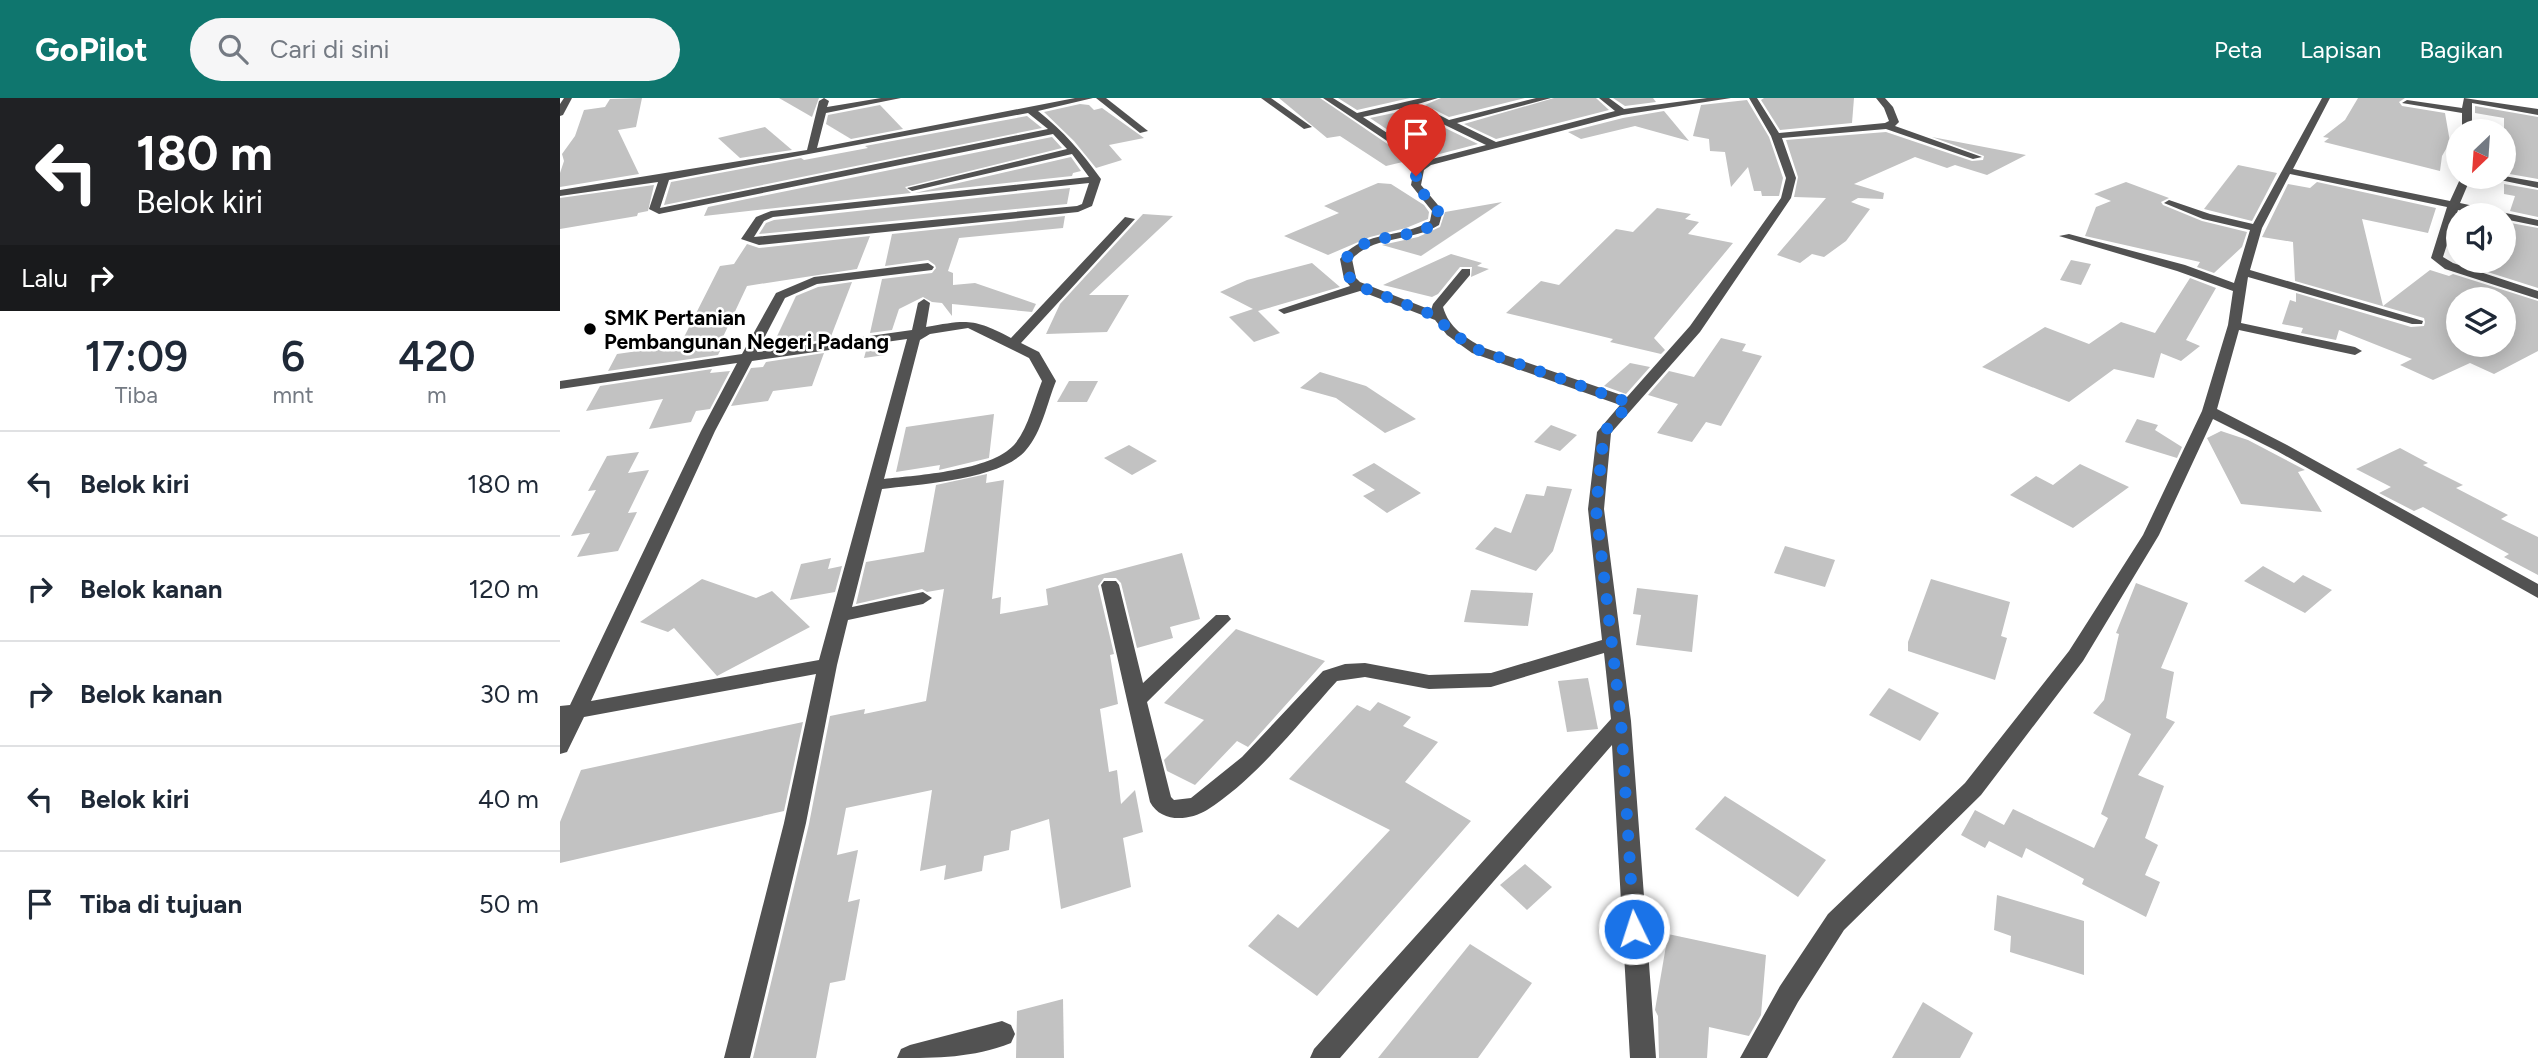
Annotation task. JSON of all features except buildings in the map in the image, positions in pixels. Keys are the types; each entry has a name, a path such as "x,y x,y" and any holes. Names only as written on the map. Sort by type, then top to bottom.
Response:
{"street":[{"path":"560,113 568,98"},
{"path":"811,152 825,98"},
{"path":"821,111 897,98"},
{"path":"560,192 665,178 1089,98"},
{"path":"1100,98 1143,131"},
{"path":"1265,98 1307,127"},
{"path":"1327,98 1375,132 1427,163"},
{"path":"1356,116 1434,98"},
{"path":"1447,123 1547,98"},
{"path":"1604,98 1622,112"},
{"path":"1630,403 1476,349 1448,330 1438,317 1360,287 1350,279 1346,259 1350,252 1369,242 1416,233 1435,223 1438,211 1416,185 1419,169 1427,163 1666,102 1727,98"},
{"path":"1643,1058 1621,721 1596,509 1604,432 1695,329 1786,198 1791,178 1776,136 1753,98"},
{"path":"1880,98 1888,107 1894,122 1887,126"},
{"path":"1753,1058 1789,994 1836,922 1973,789 2076,656 2151,535 2209,411 2234,325 2256,228 2289,172 2326,98"},
{"path":"1678,117 1704,101"},
{"path":"2407,103 2467,103 2538,113"},
{"path":"1410,104 1496,146"},
{"path":"1031,110 1076,150 1096,179"},
{"path":"1776,136 1887,126 1978,157"},
{"path":"665,178 654,209 659,211 1056,130"},
{"path":"1076,150 890,193 869,201 766,215 760,219 747,239 759,242 1096,179"},
{"path":"2289,172 2449,203"},
{"path":"869,201 931,210 1078,209 1089,204 1096,179"},
{"path":"2516,181 2538,185"},
{"path":"2169,204 2207,217 2256,228"},
{"path":"2516,218 2538,223"},
{"path":"1013,344 1129,219"},
{"path":"2446,229 2437,258 2446,265"},
{"path":"2064,236 2180,268 2417,321"},
{"path":"560,746 568,712 708,431 780,296 814,281 928,267"},
{"path":"1438,317 1437,307 1466,272"},
{"path":"2471,273 2538,295"},
{"path":"1284,310 1360,287"},
{"path":"737,1058 795,823 827,666 924,303"},
{"path":"560,385 968,324 979,326 1034,355 1049,381 1021,448 1007,460 875,485"},
{"path":"2234,325 2355,351"},
{"path":"2209,411 2282,448 2538,592"},
{"path":"1110,585 1161,802 1170,810 1198,805 1249,763 1330,676 1345,671 1365,670 1429,682 1491,680 1612,644"},
{"path":"841,615 923,598"},
{"path":"1137,700 1222,619"},
{"path":"568,712 827,666"},
{"path":"1322,1058 1621,721"},
{"path":"921,1057 1002,1034"}],"place":[{"name":"SMK Pertanian Pembangunan Negeri Padang","path":"590,329"}],"route":[{"path":"1416,176 1416,185 1438,211 1435,223 1416,233 1359,246 1350,252 1346,259 1350,279 1366,290 1438,317 1448,330 1476,349 1630,403 1604,432 1596,509 1621,721 1634,929"}]}
